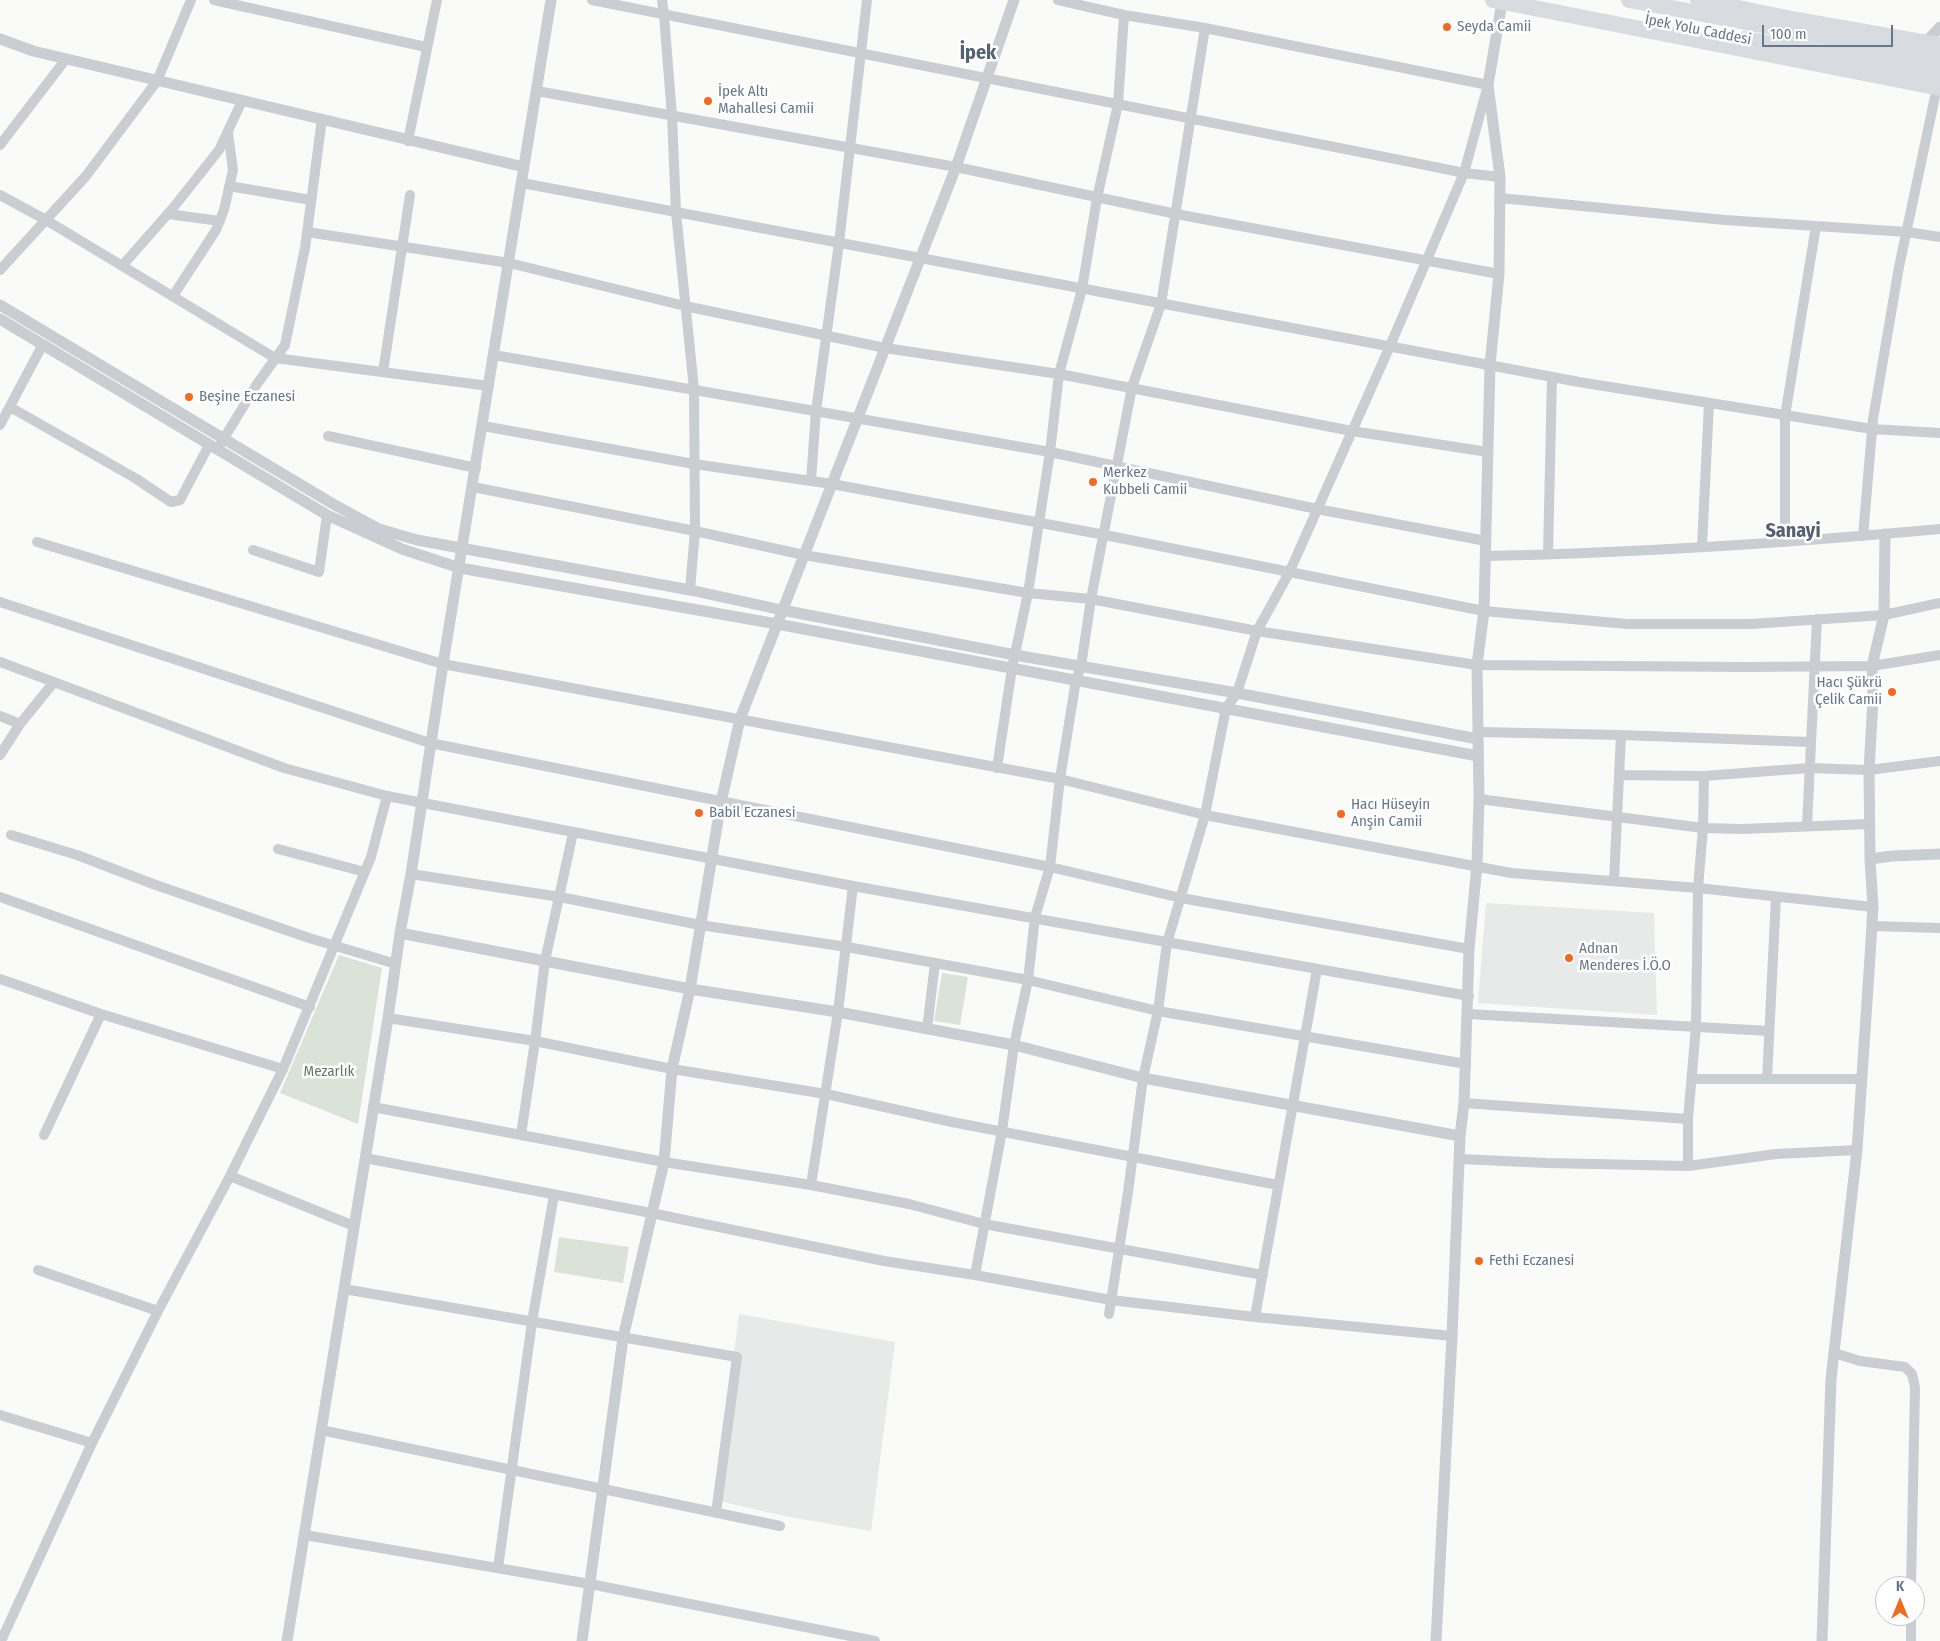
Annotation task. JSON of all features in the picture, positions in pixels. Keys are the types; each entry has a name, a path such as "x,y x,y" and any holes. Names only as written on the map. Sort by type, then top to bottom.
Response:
{"highway":[{"name":"İpek Yolu Caddesi","path":"1544,0 1939,83"},
{"name":"İpek Yolu Caddesi","path":"1629,0 1940,59"},
{"path":"1698,0 1932,44"},
{"path":"1497,1 1939,83"}],"street":[{"path":"0,270 86,176 157,81 191,0"},
{"path":"214,0 426,47"},
{"path":"408,141 436,0"},
{"path":"288,1641 430,743 551,0"},
{"path":"592,0 1191,117 1464,173 1500,177"},
{"path":"662,0 672,116 676,212 694,389 695,531 690,590"},
{"path":"811,481 816,411 840,243 867,0"},
{"path":"582,1641 623,1338 664,1162 672,1069 690,989 721,802 740,719 956,167 1014,0"},
{"path":"1058,0 1124,16 1205,28 1488,85"},
{"path":"1109,1314 1143,1078 1158,1010 1167,943 1205,815 1226,708 1238,693 1257,631 1289,573 1390,346 1464,173 1488,85 1497,1"},
{"path":"997,768 1012,668 1028,593 1050,452 1059,374 1082,289 1097,198 1118,104 1124,16"},
{"path":"1932,44 1940,27"},
{"path":"975,1275 1002,1131 1014,1045 1028,980 1035,917 1050,867 1060,779 1076,680 1081,666 1091,599 1105,535 1132,387 1161,304 1205,28"},
{"path":"0,39 33,52 524,167"},
{"path":"0,145 66,59"},
{"path":"1863,536 1872,429 1907,232 1939,83"},
{"path":"1436,1641 1452,1336 1460,1136 1466,1064 1469,949 1477,865 1479,799 1477,665 1484,611 1490,364 1499,274 1500,177 1488,85"},
{"path":"536,90 956,167 1176,214 1499,274"},
{"path":"122,266 168,214 219,150 242,100"},
{"path":"10,407 135,478 171,502 180,500 213,448 224,439 257,384 284,345 307,232 322,119"},
{"path":"173,296 220,221 233,170 228,133"},
{"path":"522,183 1552,377 1872,429 1940,433"},
{"path":"229,186 311,200"},
{"path":"0,195 46,220 275,358 489,386"},
{"path":"383,372 410,195"},
{"path":"1500,198 1725,220 1907,232 1940,237"},
{"path":"168,214 220,221"},
{"path":"1785,542 1785,416 1816,226"},
{"path":"307,232 508,263 686,306 885,348 1059,374 1352,431 1488,452"},
{"path":"0,304 333,504 379,529 417,540 690,590 782,610 1015,655 1478,735 1621,735 1810,742"},
{"path":"0,319 42,346 327,515 402,549 460,568 777,624 1478,756"},
{"path":"0,425 42,346"},
{"path":"494,355 1050,452 1317,509 1486,542"},
{"path":"1548,554 1552,377"},
{"path":"1702,546 1709,404"},
{"path":"482,426 694,464 832,484 1105,535 1484,611 1626,624 1752,624 1884,615 1940,603"},
{"path":"328,436 476,468"},
{"path":"473,487 695,531 804,555 1028,593 1091,599 1257,631 1477,665 1872,666 1940,655"},
{"path":"253,550 319,572 327,515"},
{"path":"1485,556 1785,542 1940,529"},
{"path":"1822,1641 1831,1379 1857,1150 1872,926 1869,770 1873,700 1872,666 1884,615 1885,534"},
{"path":"37,542 443,664 1060,779 1205,815 1477,865 1511,873 1698,888 1873,907"},
{"path":"0,602 430,743 1050,867 1181,898 1469,949"},
{"path":"1807,826 1817,620"},
{"path":"0,662 284,768 387,796 853,886 1469,996"},
{"path":"0,755 20,724 54,682"},
{"path":"0,716 20,724"},
{"path":"1614,881 1621,735"},
{"path":"1620,775 1704,776 1809,768 1869,770 1940,761"},
{"path":"1688,1166 1688,1119 1696,1027 1698,888 1703,828 1704,776"},
{"path":"1,1641 92,1443 283,1069 336,946 371,857 387,796"},
{"path":"1479,799 1703,828 1742,829 1870,824"},
{"path":"521,1135 536,1041 545,961 573,833"},
{"path":"11,835 77,855 162,887 336,946 396,964"},
{"path":"278,849 365,872"},
{"path":"1870,859 1940,854"},
{"path":"410,874 560,897 700,925 847,947 1028,980 1158,1010 1466,1064"},
{"path":"811,1185 838,1012 853,886"},
{"path":"1767,1079 1776,896"},
{"path":"0,897 310,1007"},
{"path":"1872,926 1940,928"},
{"path":"400,933 690,989 838,1012 1014,1045 1143,1078 1460,1136"},
{"path":"927,1029 935,963"},
{"path":"1255,1317 1317,969"},
{"path":"0,979 101,1014 283,1069"},
{"path":"44,1135 101,1014"},
{"path":"1468,1014 1769,1031"},
{"path":"388,1018 536,1041 672,1069 826,1094 1002,1131 1278,1184"},
{"path":"1692,1079 1862,1079"},
{"path":"1464,1103 1688,1119"},
{"path":"373,1107 664,1162 811,1185 909,1204 984,1224 1263,1275"},
{"path":"1460,1159 1548,1164 1688,1166 1776,1154 1857,1150"},
{"path":"365,1158 651,1213 884,1261 975,1275 1111,1300 1255,1317 1452,1336"},
{"path":"230,1176 354,1226"},
{"path":"498,1568 532,1322 554,1195"},
{"path":"38,1270 158,1311"},
{"path":"344,1290 737,1357 716,1513"},
{"path":"1834,1353 1860,1361 1906,1367 1912,1374 1915,1388 1912,1576"},
{"path":"0,1415 92,1443"},
{"path":"321,1430 780,1526"},
{"path":"304,1535 590,1584 875,1641"},
{"path":"1911,1626 1911,1641"}],"shaded area":[{"name":"Adnan Menderes İ.Ö.O","path":"1486,903 1654,913 1657,1015 1478,1003"},
{"path":"739,1314 895,1342 871,1531 784,1516 715,1500"}],"green space":[{"name":"Mezarlık","path":"339,955 382,968 358,1124 280,1093"},
{"path":"942,973 968,977 960,1025 934,1021"},
{"path":"559,1237 629,1247 623,1283 554,1272"}],"place":[{"name":"Seyda Camii","path":"1447,27"},
{"name":"İpek Altı Mahallesi Camii","path":"708,101"},
{"name":"Beşine Eczanesi","path":"189,397"},
{"name":"Merkez Kubbeli Camii","path":"1093,482"},
{"name":"Hacı Şükrü Çelik Camii","path":"1892,692"},
{"name":"Babil Eczanesi","path":"699,813"},
{"name":"Hacı Hüseyin Anşin Camii","path":"1341,814"},
{"name":"Adnan Menderes İ.Ö.O","path":"1569,958"},
{"name":"Fethi Eczanesi","path":"1479,1261"}],"district":[{"name":"İpek","path":"978,53"},
{"name":"Sanayi","path":"1793,531"}]}
